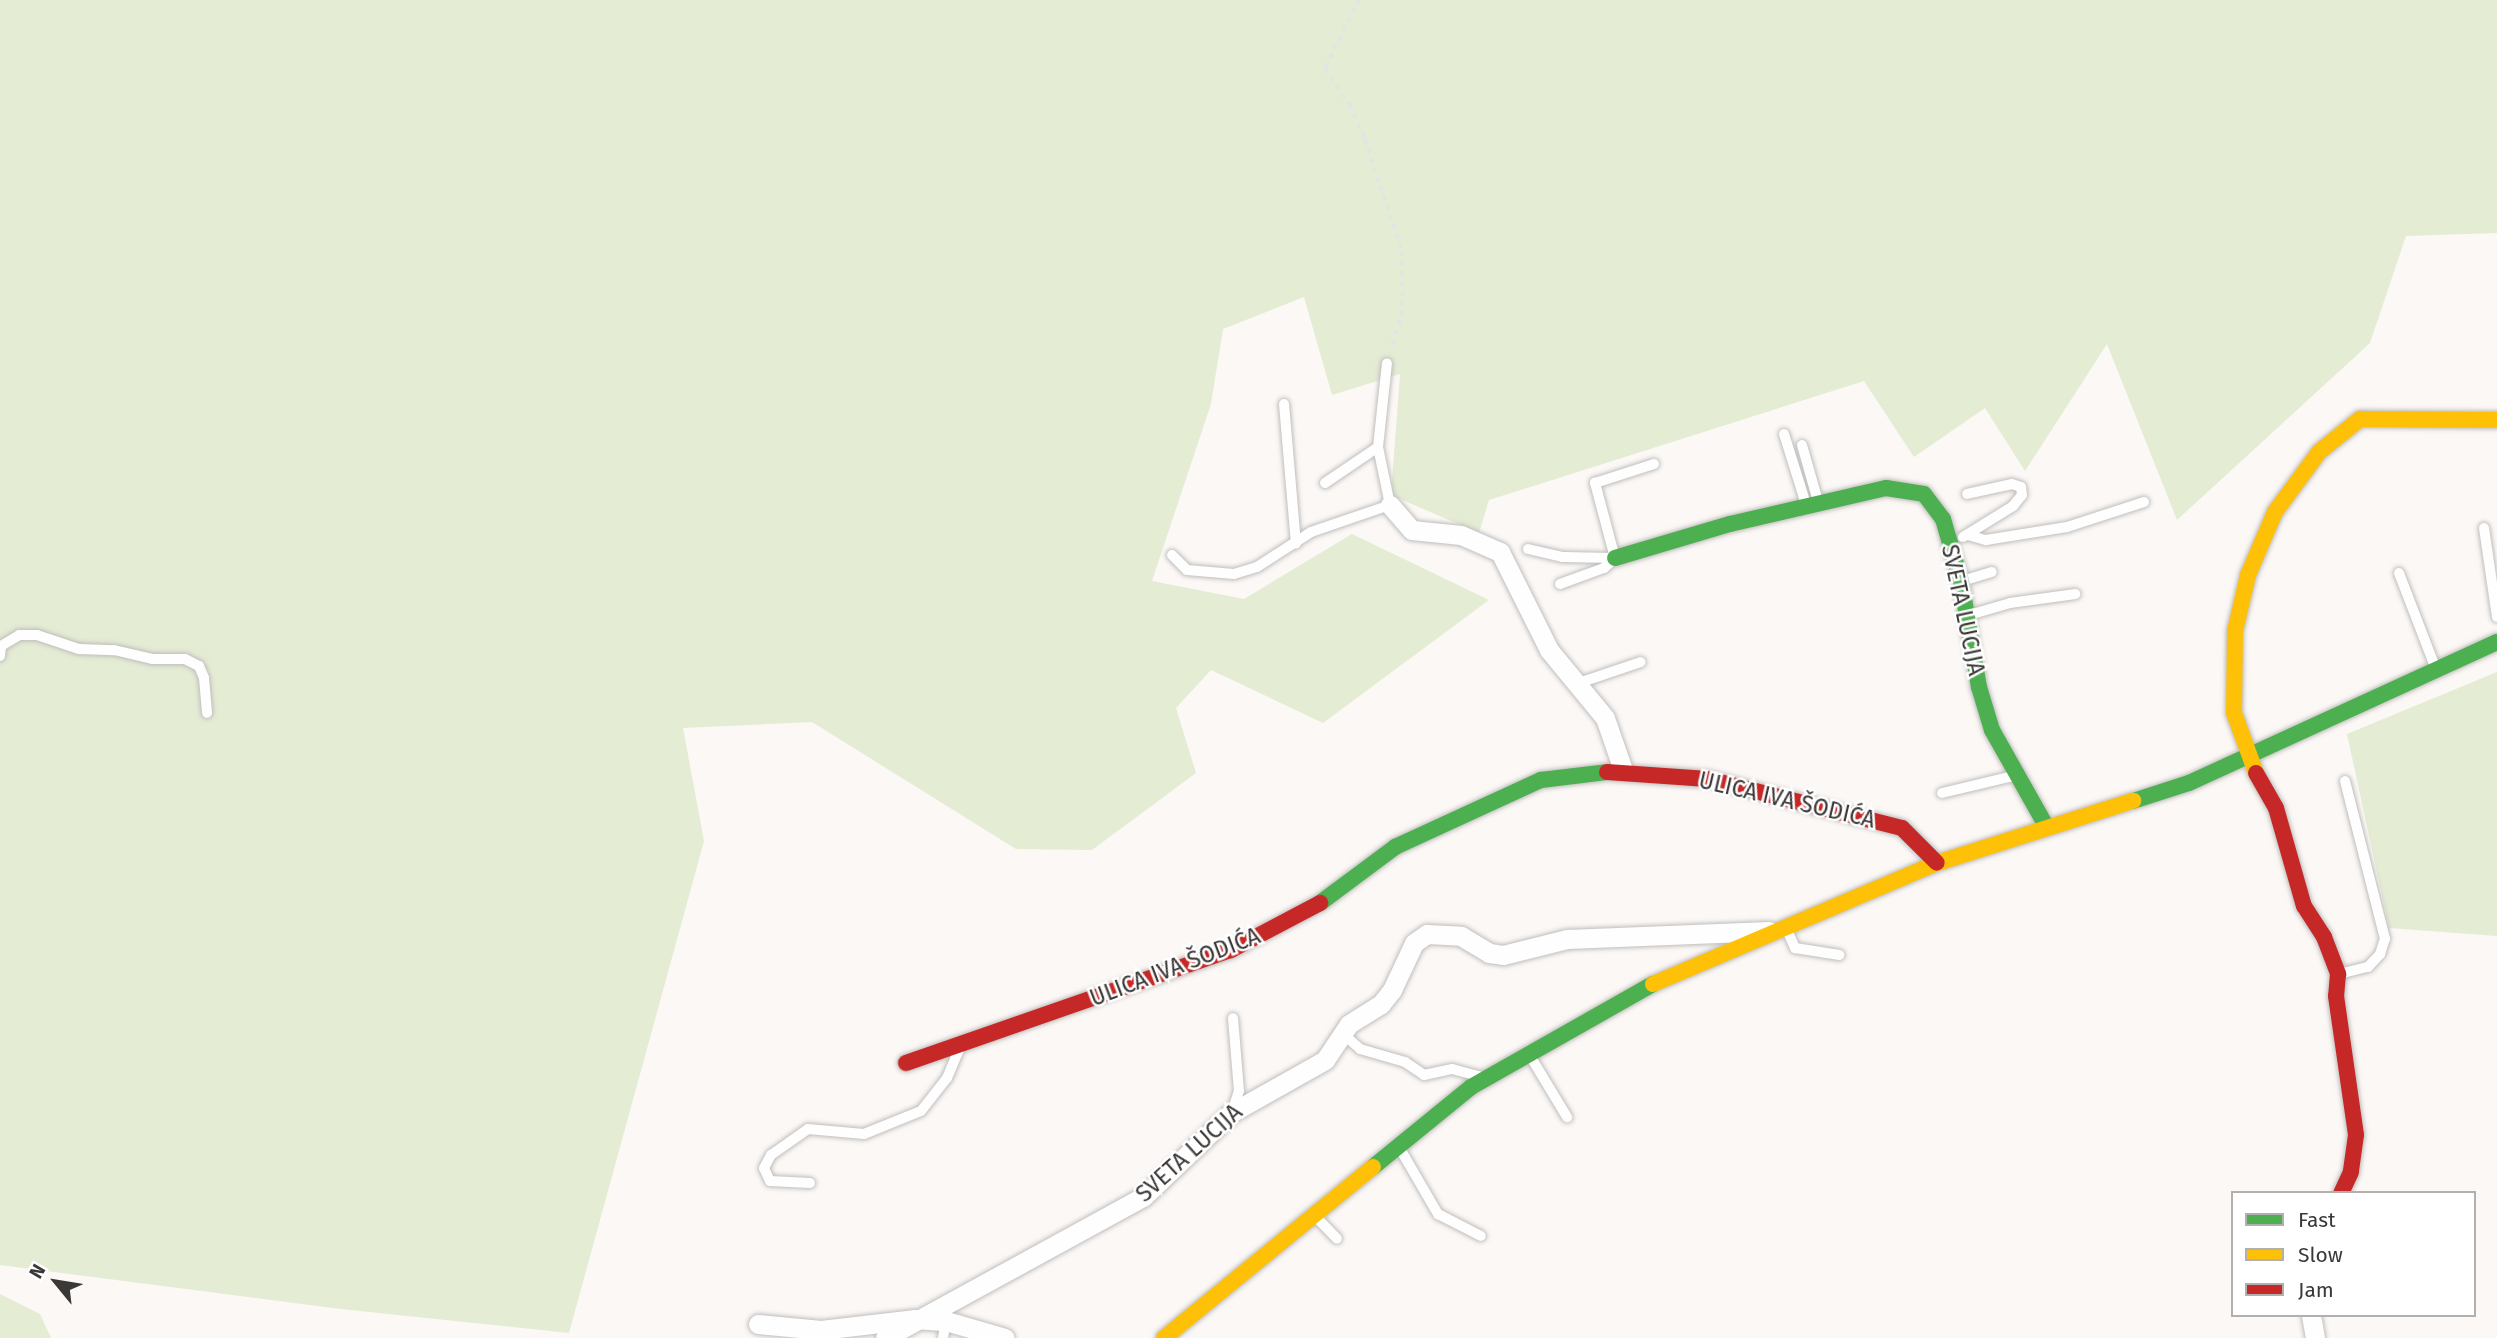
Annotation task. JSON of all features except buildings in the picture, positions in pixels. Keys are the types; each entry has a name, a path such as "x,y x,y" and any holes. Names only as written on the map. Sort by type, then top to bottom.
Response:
{"street":[{"path":"2342,1191 2351,1172 2356,1135 2336,996 2338,975 2324,937 2304,906 2276,808 2248,758 2234,713 2235,631 2257,548 2292,486 2319,452 2360,419 2497,420"},
{"name":"SVETA LUCIJA","path":"1615,558 1812,505 1906,488 1935,503 1961,581 1979,687 1992,730 2046,826"},
{"path":"1390,505 1402,524 1412,530 1461,535 1500,552 1510,563 1549,650 1579,683 1605,718 1623,770"},
{"name":"SVETA LUCIJA","path":"1164,1338 1484,1078 1624,997 1786,930 1937,863 2046,826 2189,783 2497,642"},
{"name":"ULICA IVA ŠODIĆA","path":"906,1063 1231,950 1314,908 1395,847 1513,790 1541,780 1623,770 1708,779 1902,828 1937,863"},
{"name":"SVETA LUCIJA","path":"885,1338 915,1319 992,1282 1143,1197 1231,1113 1325,1060 1349,1024 1381,1003 1414,943 1427,934 1461,936 1489,953 1503,955 1567,939 1786,930"},
{"path":"2311,1317 2315,1338"},
{"name":"SVETA LUCIJA","path":"758,1324 821,1330 915,1319 945,1330 1005,1338"}],"lane":[{"path":"1172,555 1187,570 1234,574 1257,567 1296,543 1351,515 1390,505 1378,447 1387,363"},
{"path":"1284,404 1296,543"},
{"path":"1784,434 1812,505"},
{"path":"1802,445 1812,505"},
{"path":"1325,483 1378,447"},
{"path":"1615,558 1595,483 1654,464"},
{"path":"1950,543 1968,536 2022,495 2021,487 2012,484 1967,494"},
{"path":"1968,536 1986,540 2056,529 2144,502"},
{"path":"2484,528 2497,617"},
{"path":"1528,549 1562,557 1615,558"},
{"path":"1560,584 1604,568 1615,558"},
{"path":"1961,581 1992,572"},
{"path":"2399,573 2436,671"},
{"path":"1968,616 2010,603 2075,594"},
{"path":"0,656 1,646 19,635 37,635 79,649 114,650 152,659 185,659 199,666 204,678 207,713"},
{"path":"1579,683 1641,662"},
{"path":"1942,793 2017,775"},
{"path":"2338,975 2368,967 2380,954 2385,939 2345,781"},
{"path":"1786,930 1796,948 1839,955"},
{"path":"1231,1113 1239,1091 1233,1018"},
{"path":"1343,1034 1360,1049 1405,1062 1424,1075 1452,1069 1484,1078"},
{"path":"810,1183 770,1181 764,1168 771,1155 808,1129 864,1134 921,1111 947,1078 961,1045"},
{"path":"1527,1051 1567,1117"},
{"path":"1399,1146 1438,1214 1481,1236"},
{"path":"1313,1215 1337,1239"}],"path":[{"path":"1359,0 1325,69 1350,105 1365,139 1402,251 1403,311 1387,363"}],"green space":[{"path":"0,0 2497,0 2497,233 2406,236 2370,343 2177,520 2107,344 2025,471 1985,408 1914,457 1864,381 1489,500 1479,533 1391,495 1400,374 1332,395 1304,297 1223,329 1211,404 1152,581 1244,599 1352,534 1489,600 1323,723 1211,670 1176,708 1196,773 1092,850 1016,849 812,722 683,728 704,841 569,1333 341,1309 0,1265"},
{"path":"2497,672 2497,936 2389,928 2347,734"},
{"path":"0,1294 40,1314 51,1338 0,1338"}],"traffic: fast":[{"path":"1615,558 1730,524 1886,488 1924,494 1943,519 1961,581 1979,687 1992,730 2046,826"},
{"path":"2133,801 2189,783 2497,642"},
{"path":"1320,903 1395,847 1541,780 1607,772"},
{"path":"1373,1167 1471,1087 1653,984"}],"traffic: slow":[{"path":"2256,773 2234,713 2235,631 2248,575 2275,512 2319,452 2360,419 2497,420"},
{"path":"1653,984 1937,863 2133,801"},
{"path":"1164,1338 1373,1167"}],"traffic: jam":[{"path":"1607,772 1708,779 1902,828 1937,863"},
{"path":"2256,773 2276,808 2304,906 2324,937 2338,974 2336,996 2356,1135 2351,1172 2342,1191"},
{"path":"906,1063 1231,950 1320,903"}]}
